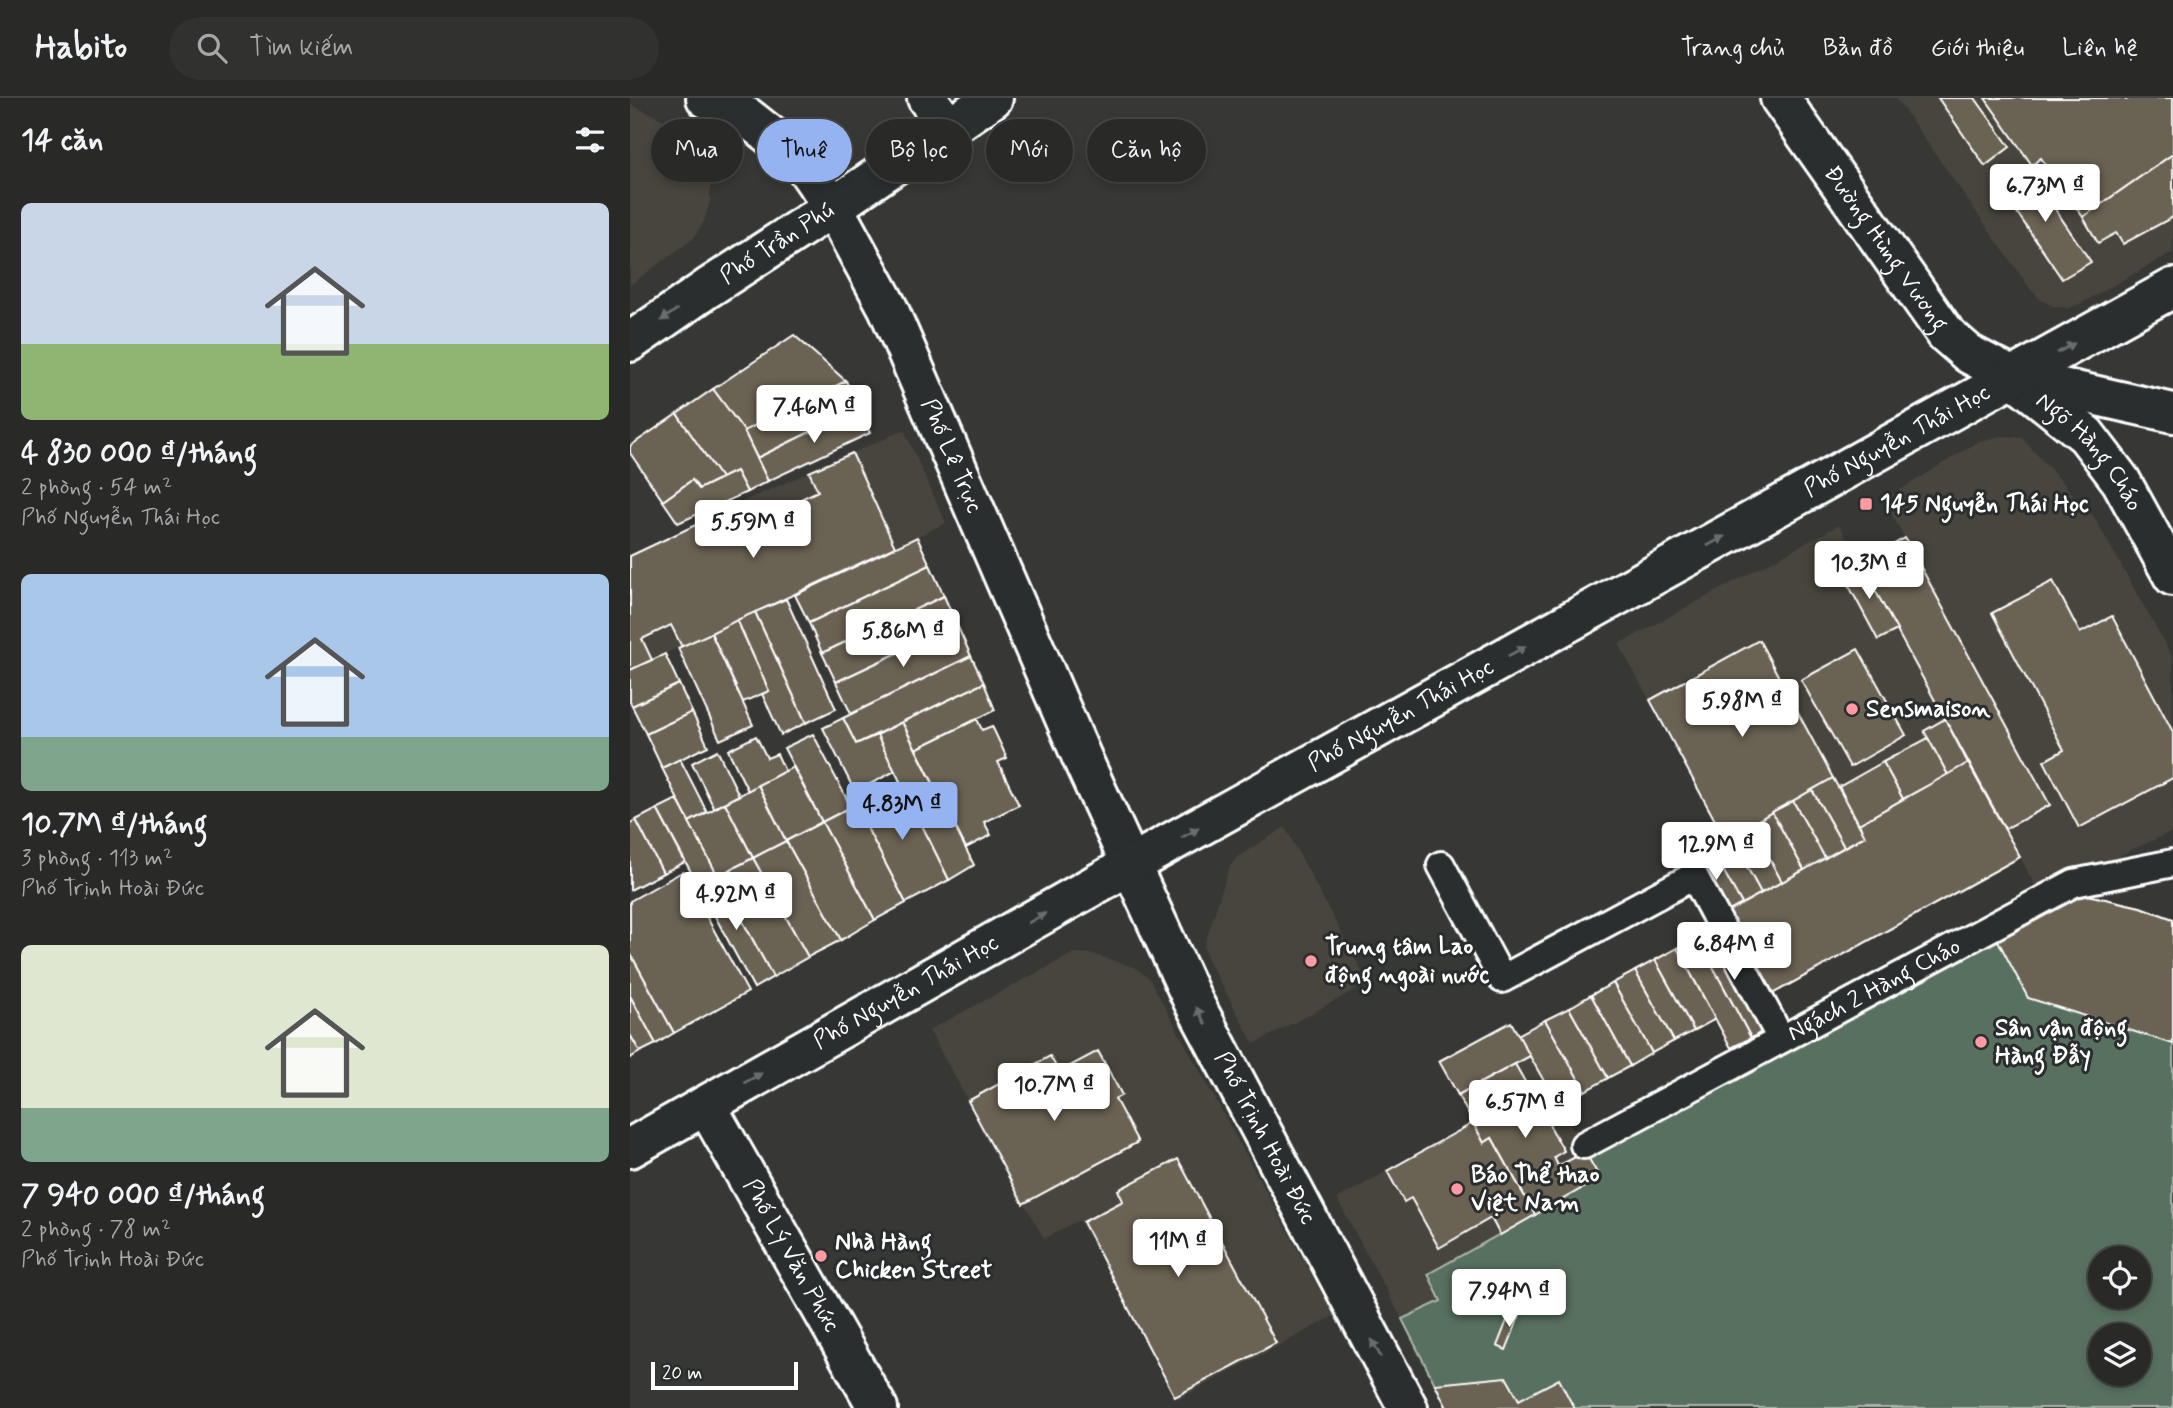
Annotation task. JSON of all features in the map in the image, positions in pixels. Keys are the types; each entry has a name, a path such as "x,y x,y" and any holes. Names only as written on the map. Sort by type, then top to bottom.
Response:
{"street":[{"name":"Phố Lê Trực","path":"706,98 747,117 799,158 833,207 887,307 1130,865"},
{"name":"Phố Trần Phú","path":"630,342 833,207 937,112 993,98"},
{"name":"Đường Hùng Vương","path":"1780,98 1946,334 1969,354 2013,377"},
{"name":"Phố Nguyễn Thái Học","path":"630,1147 1130,865 2173,288"},
{"path":"2013,377 2173,413"},
{"name":"Ngõ Hàng Cháo","path":"2013,377 2086,435 2121,481 2173,576"},
{"name":"Phố Trịnh Hoài Đức","path":"1130,865 1193,1001 1408,1408"},
{"name":"Phố Lý Văn Phức","path":"706,1105 878,1408"}],"lane":[{"name":"Ngách 2 Hàng Cháo","path":"1584,1145 2074,883 2173,863"},
{"path":"1441,865 1502,979 1694,876 1781,1040"}],"shaded area":[{"path":"1896,98 2173,98 2173,252 2080,304 2068,308 2053,306 2041,300 2031,290"},
{"path":"630,104 661,119 651,119 651,182 710,182 710,201 704,221 694,238 630,285"},
{"path":"904,430 946,523 630,670 630,556"},
{"path":"2002,436 2021,437 2094,517 2173,658 2173,831 2039,893 2005,829 2050,805 1884,500 1979,441"},
{"path":"1839,525 1945,719 1924,730 1928,738 1839,787 1833,779 1725,839 1619,644"},
{"path":"1285,827 1368,983 1254,1044 1208,960 1204,946 1229,868 1237,857"},
{"path":"1074,953 1092,954 1134,967 1149,978 1334,1316 1179,1399 1079,1220 1044,1239 929,1030"},
{"path":"1530,1056 1600,1178 1428,1273 1441,1300 1402,1319 1337,1199 1472,1124 1458,1095"}],"green space":[{"name":"Sân vận động Hàng Đẫy","path":"2070,891 2140,907 2173,919 2173,1408 1447,1408 1402,1319 1441,1301 1428,1274 1599,1179 1585,1152"}],"building":[{"path":"1938,98 1975,98 2010,147 1985,166"},
{"path":"1985,98 2173,98 2173,154 2083,217 2041,158 2032,165"},
{"path":"2173,154 2173,217 2123,244 2116,233 2098,243 2083,217"},
{"path":"2027,168 2091,262 2062,279 1999,186"},
{"path":"794,335 846,381 744,431 713,389"},
{"path":"846,381 859,408 757,458 744,431"},
{"path":"713,389 744,431 768,481 747,492 736,471 721,478 677,414"},
{"path":"859,408 870,433 768,481 757,458"},
{"path":"677,414 721,478 699,489 692,480 663,501 630,453 630,446"},
{"path":"852,453 895,547 682,647 671,625 642,639 652,660 630,670 630,556 725,511 735,530 818,491 809,472"},
{"path":"736,471 747,492 678,523 663,501 692,480 699,489"},
{"path":"917,537 930,565 809,623 795,595"},
{"path":"1905,538 2050,805 2005,829 1860,563"},
{"path":"1860,563 1897,630 1878,640 1841,571"},
{"path":"930,565 944,596 822,653 809,623"},
{"path":"2053,581 2080,633 2112,616 2173,732 2173,778 2079,828 2044,761 2064,750 1992,613"},
{"path":"944,596 957,625 836,682 822,653"},
{"path":"786,599 836,709 806,723 755,612"},
{"path":"755,612 806,723 781,735 762,694 769,691 737,620"},
{"path":"737,620 769,691 743,702 711,633"},
{"path":"957,625 971,656 851,714 836,682"},
{"path":"711,633 753,725 720,740 678,648"},
{"path":"1759,640 1833,778 1725,839 1650,700"},
{"path":"1858,649 1906,735 1850,767 1801,680"},
{"path":"665,654 679,684 632,706 630,670"},
{"path":"971,656 984,683 856,744 843,718"},
{"path":"984,683 995,710 916,749 902,722"},
{"path":"679,684 692,712 646,734 632,706"},
{"path":"692,712 708,746 662,768 646,734"},
{"path":"843,718 856,744 877,735 895,771 855,792 823,728"},
{"path":"977,719 982,730 992,726 1007,758 998,762 1019,805 984,822 991,835 966,848 916,749"},
{"path":"1945,719 1968,763 1948,775 1924,731"},
{"path":"902,722 974,865 949,880 877,735"},
{"path":"813,734 851,807 822,822 784,748"},
{"path":"756,736 767,758 777,754 785,771 748,791 728,750"},
{"path":"1928,738 1948,775 1903,799 1883,762"},
{"path":"717,750 739,795 714,808 692,763"},
{"path":"680,759 707,812 689,822 662,768"},
{"path":"1883,762 1903,799 1859,824 1839,787"},
{"path":"1968,763 2020,857 1765,998 1720,916 1865,836 1859,824"},
{"path":"793,767 822,822 786,841 758,785"},
{"path":"1833,778 1865,836 1844,847 1812,790"},
{"path":"900,781 949,880 906,903 855,805"},
{"path":"758,785 786,841 753,858 725,803"},
{"path":"1812,790 1844,847 1825,858 1793,801"},
{"path":"677,799 718,876 699,887 657,809"},
{"path":"1793,801 1825,858 1804,870 1772,812"},
{"path":"725,803 753,858 718,876 689,822"},
{"path":"855,805 906,903 875,920 822,822"},
{"path":"657,809 685,862 663,873 636,820"},
{"path":"1772,812 1804,870 1782,882 1751,825"},
{"path":"636,820 663,873 630,890 630,823"},
{"path":"822,822 875,920 841,940 786,841"},
{"path":"1751,825 1782,882 1761,893 1730,836"},
{"path":"1730,836 1761,893 1742,904 1710,847"},
{"path":"786,841 841,940 808,957 753,858"},
{"path":"1710,847 1742,904 1720,916 1690,859"},
{"path":"753,858 808,957 773,977 718,876"},
{"path":"682,872 748,992 674,1033 630,953 630,901"},
{"path":"718,876 773,977 754,988 699,887"},
{"path":"2070,891 2140,907 2173,919 2173,1044 2028,998 1994,933"},
{"path":"1716,927 1770,1027 1751,1038 1697,937"},
{"path":"1697,937 1751,1038 1731,1048 1677,948"},
{"path":"1677,948 1715,1019 1694,1031 1655,960"},
{"path":"630,953 674,1033 656,1044 630,996"},
{"path":"1655,960 1694,1031 1674,1041 1635,971"},
{"path":"1635,971 1674,1041 1652,1053 1613,983"},
{"path":"1613,983 1652,1053 1630,1066 1591,995"},
{"path":"1591,995 1630,1066 1608,1078 1569,1008"},
{"path":"630,996 656,1044 640,1052 630,1035"},
{"path":"1569,1008 1608,1078 1585,1091 1545,1020"},
{"path":"1545,1020 1585,1091 1558,1106 1518,1035"},
{"path":"1511,1022 1530,1056 1458,1095 1439,1061"},
{"path":"630,1035 640,1052 630,1058"},
{"path":"1098,1051 1122,1095 1115,1099 1138,1142 1023,1204 968,1101 1050,1056 1059,1072"},
{"path":"1515,1064 1564,1151 1554,1157 1558,1166 1585,1152 1600,1178 1535,1215 1492,1138 1484,1143 1458,1095"},
{"path":"1473,1123 1484,1143 1492,1138 1535,1215 1500,1235 1491,1218 1439,1248 1411,1198 1404,1202 1387,1171"},
{"path":"1178,1159 1276,1343 1175,1397 1083,1222 1123,1201 1118,1190"},
{"path":"1512,1308 1521,1312 1506,1350 1497,1346"},
{"path":"1506,1377 1519,1400 1559,1379 1574,1408 1447,1408 1435,1384"}],"place":[{"name":"145 Nguyễn Thái Học","path":"1866,504"},
{"name":"Sensmaison","path":"1852,709"},
{"name":"Trung tâm Lao động ngoài nước","path":"1311,961"},
{"name":"Sân vận động Hàng Đẫy","path":"1981,1042"},
{"name":"Báo Thể thao Việt Nam","path":"1457,1189"},
{"name":"Nhà Hàng Chicken Street","path":"821,1256"}]}
